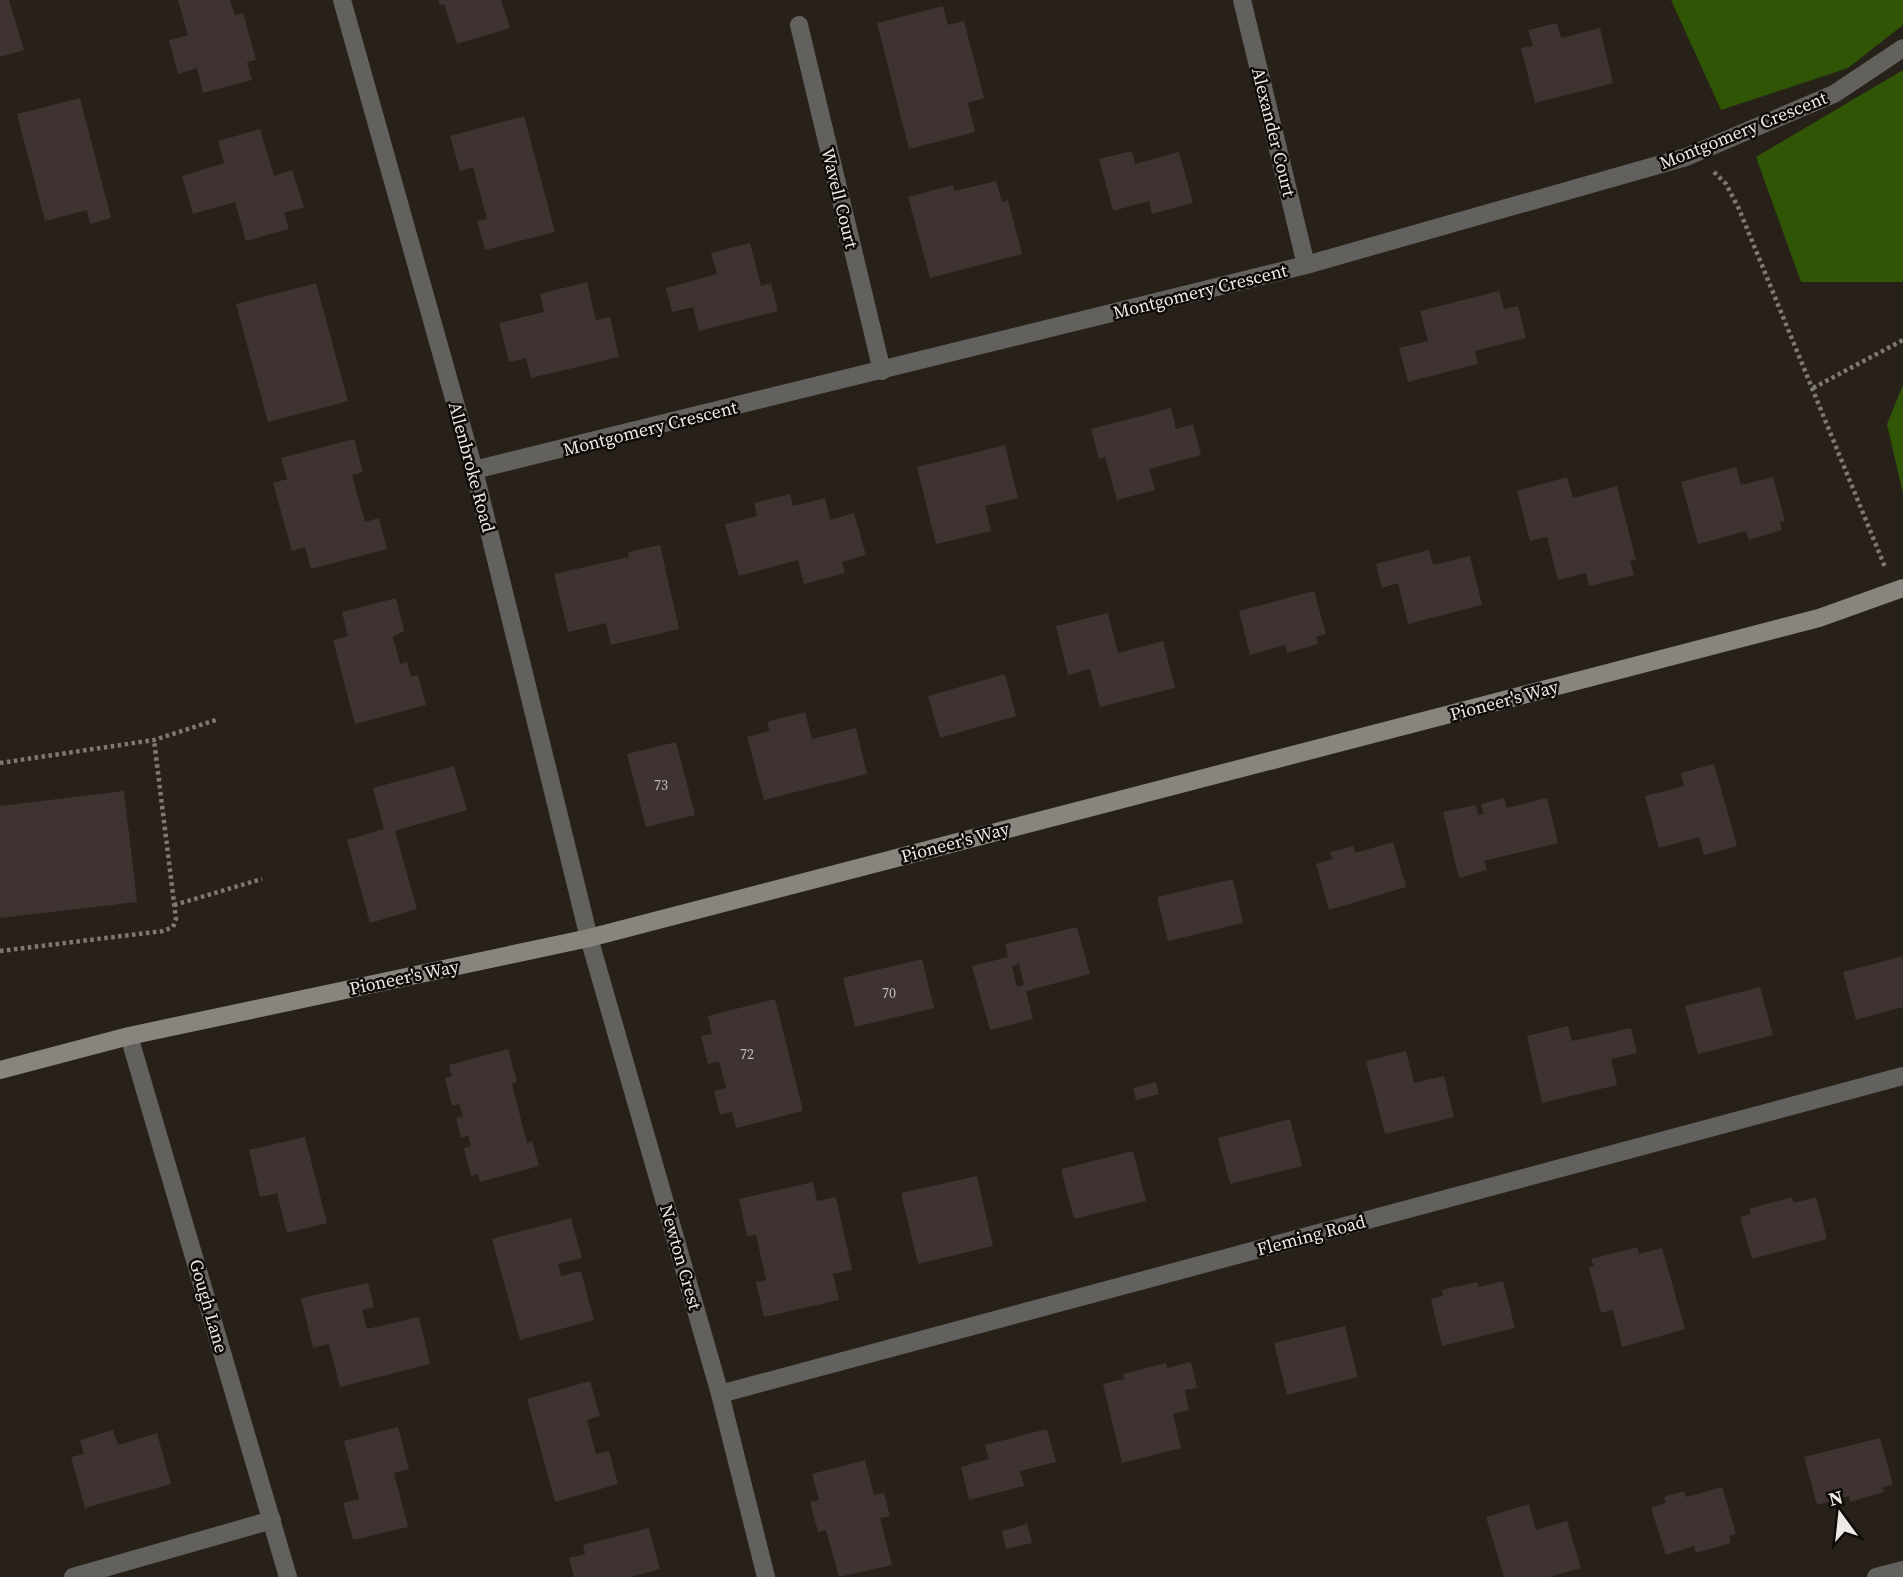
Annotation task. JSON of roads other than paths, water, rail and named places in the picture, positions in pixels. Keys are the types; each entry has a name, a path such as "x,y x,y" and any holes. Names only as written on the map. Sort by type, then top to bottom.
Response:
{"main road":[{"name":"Pioneer's Way","path":"0,1070 130,1036 589,938 1794,624 1899,589"}],"street":[{"name":"Allenbroke Road","path":"342,0 474,470 589,938"},
{"name":"Alexander Court","path":"1242,0 1306,265"},
{"name":"Wavell Court","path":"799,25 882,371"},
{"name":"Montgomery Crescent","path":"474,470 1306,265 1686,157 1834,94 1903,48"},
{"name":"Newton Crest","path":"589,938 720,1394 766,1577"},
{"name":"Gough Lane","path":"130,1036 288,1577"},
{"name":"Fleming Road","path":"720,1394 1903,1076"},
{"path":"73,1577 272,1520"},
{"path":"1876,1577 1903,1570"}]}
